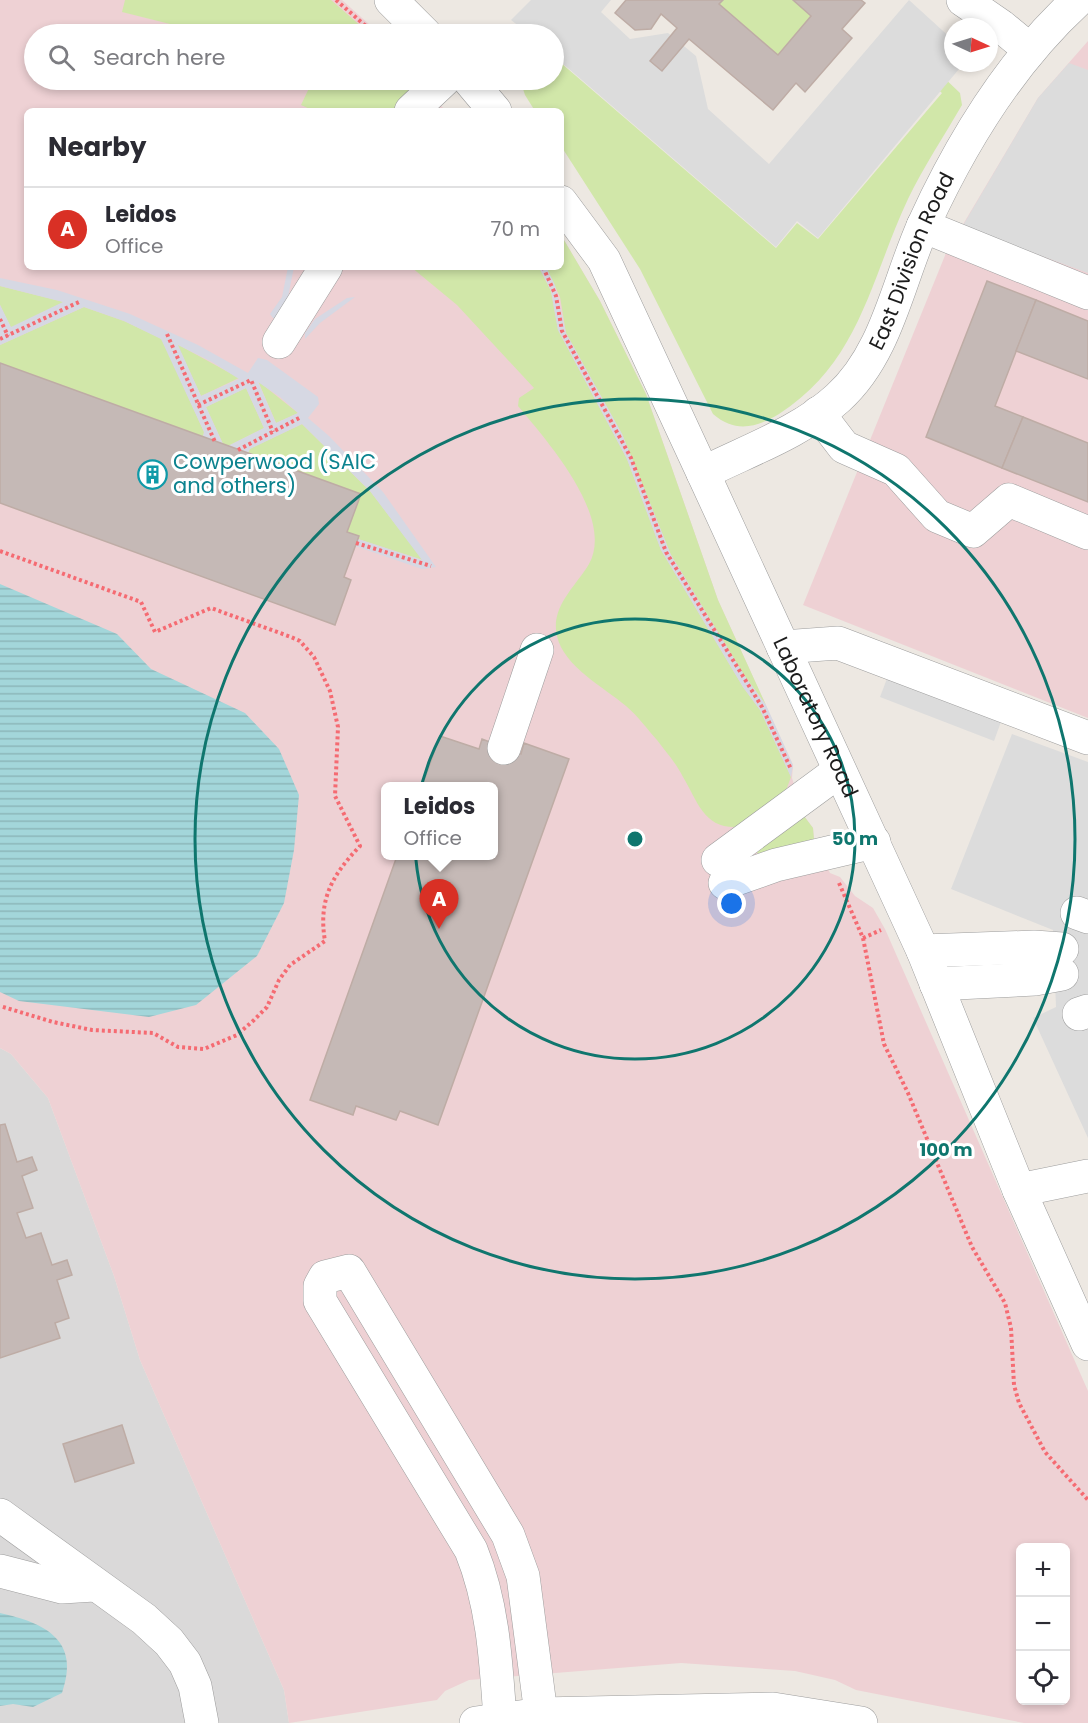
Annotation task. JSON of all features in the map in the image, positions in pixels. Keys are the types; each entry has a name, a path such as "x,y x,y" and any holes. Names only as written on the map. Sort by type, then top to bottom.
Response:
{"street":[{"path":"391,0 415,24"},
{"path":"963,0 1001,26 1030,50"},
{"name":"East Division Road","path":"704,473 802,424 838,398 862,372 885,326 923,225 963,145 1030,50 1078,0"},
{"path":"414,108 433,90"},
{"name":"Laboratory Road","path":"564,206 604,260 704,473 839,771 874,842 923,951 1019,1190 1088,1344"},
{"path":"923,225 1088,294"},
{"path":"279,342 324,270"},
{"path":"818,413 844,447 896,470 937,516 972,531 1009,500 1088,533"},
{"path":"783,647 838,643 1088,738"},
{"path":"504,748 537,650"},
{"path":"839,771 722,872 776,865 874,842"},
{"path":"923,951 1034,947 1062,962 1035,979 936,984"},
{"path":"1019,1190 1088,1176"},
{"path":"541,1714 524,1576 508,1535 349,1271 337,1272 325,1277 320,1286 320,1301 471,1550 482,1578 495,1646 488,1721 541,1714 773,1709 861,1723"},
{"path":"0,1515 144,1619 169,1642 184,1663 195,1686 202,1723"},
{"path":"0,1544 60,1560"},
{"path":"0,1571 62,1587 94,1585"}],"path":[{"path":"336,0 364,24"},
{"path":"544,270 556,296 562,331 631,458 666,552 762,707 793,773"},
{"path":"0,339 80,302"},
{"path":"0,319 8,336"},
{"path":"167,334 215,442"},
{"path":"198,405 251,380 273,432"},
{"path":"238,450 301,417"},
{"path":"356,543 431,566"},
{"path":"0,550 141,602 155,632 211,608 300,641 314,657 330,692 338,727 335,796 360,846 340,867 330,884 322,917 325,941 290,965 267,1007 237,1035 219,1044 204,1049 187,1049 178,1047 153,1034 92,1030 53,1022 0,1006"},
{"path":"835,874 863,938 884,1044 908,1093 972,1247 1005,1303 1011,1328 1014,1385 1019,1403 1045,1452 1088,1500"},
{"path":"863,938 885,929"}],"shaded area":[{"path":"0,0 342,0 369,24 24,24 24,90 426,90 443,108 24,108 24,270 564,270 564,240 600,301 646,394 718,600 793,765 792,778 804,816 813,828 814,840 830,873 840,877 855,896 873,908 885,929 1088,1391 1088,1723 1024,1723 856,1690 835,1680 795,1671 681,1663 469,1680 445,1691 437,1700 289,1723 284,1690 140,1360 114,1276 48,1098 11,1054 0,1048"},
{"path":"531,0 611,0 601,12 630,39 668,33 696,56 708,109 769,164 909,0 944,32 944,72 956,72 818,238 797,221 776,247 564,65 564,24 516,24 511,20"},
{"path":"1088,41 1088,718 803,605 946,253 1038,98"},
{"path":"1069,63 1088,70 1088,273 962,227 1038,98"},
{"path":"287,270 293,270 288,297 276,318 273,318 270,314 282,297"},
{"path":"540,270 548,270 555,285 566,333 622,434 671,555 744,675 766,705 793,765 791,777 760,710 743,687 661,550 627,459 558,330 551,291"},
{"path":"0,278 57,290 130,314 198,345 248,373 258,358 267,360 318,397 319,404 308,418 329,436 383,492 436,567 422,569 355,546 358,539 422,560 370,491 302,424 250,449 248,453 228,446 264,428 246,388 206,407 223,444 203,437 204,432 161,339 124,321 84,307 0,345 0,305 11,327 63,302 0,286","holes":["178,345 212,362 239,379 201,396","258,382 280,397 298,413 276,423"]},
{"path":"355,297 320,323 305,339 305,333 315,319 347,298"},
{"path":"888,676 1002,719 994,741 880,697"},
{"path":"1012,734 1088,762 1088,1138 1033,1018 1056,1007 1053,930 951,889"},
{"path":"0,1048 11,1054 48,1098 114,1276 140,1360 284,1690 289,1723 0,1723"}],"green space":[{"path":"125,0 331,0 359,24 170,24 122,12"},
{"path":"723,0 793,0 811,16 778,55 719,4"},
{"path":"564,66 776,248 797,223 818,239 942,93 924,78 939,73 960,93 962,105 908,199 860,317 828,370 806,393 779,414 762,423 737,426 713,414 640,269 564,151 564,108 533,108 523,90 564,90"},
{"path":"308,90 412,90 399,108 308,108 301,105"},
{"path":"564,240 600,301 646,394 718,600 766,705 744,675 671,555 622,434 566,333 560,297 547,270 564,270"},
{"path":"415,270 540,270 551,291 558,330 627,459 661,550 743,687 760,710 791,777 785,793 738,827 717,824 703,812 674,762 657,740 626,706 576,667 561,647 557,636 557,616 565,597 589,564 595,545 593,524 586,503 574,480 518,406 519,398 534,388 457,305"},
{"path":"0,286 64,302 11,328 0,305"},
{"path":"84,307 124,321 162,339 204,432 203,437 0,363 0,345"},
{"path":"177,344 239,378 201,396"},
{"path":"258,381 298,413 276,423"},
{"path":"246,388 264,428 228,446 223,444 206,407"},
{"path":"302,424 370,491 423,560 358,539 347,532 361,494 248,453 249,449"},
{"path":"804,816 813,828 814,840 758,856 757,851"}],"water":[{"path":"0,584 117,634 151,669 245,713 279,749 299,795 294,850 284,903 257,956 196,1005 149,1017 19,1001 0,992"},
{"path":"0,1613 31,1622 44,1629 63,1647 67,1660 67,1675 62,1693 33,1707 13,1704 0,1706"}],"building":[{"path":"626,0 723,0 719,4 778,55 811,16 793,0 861,0 865,3 842,29 852,38 805,92 796,83 773,110 689,39 662,71 650,61 677,28 661,14 651,29 635,30 615,13"},
{"path":"987,281 1036,300 995,406 1023,417 1002,468 926,437"},
{"path":"1036,300 1088,321 1088,379 1016,351"},
{"name":"Cowperwood (SAIC and others)","path":"0,363 361,494 347,532 359,536 344,577 351,580 335,625 0,503"},
{"path":"1023,417 1088,443 1088,502 1002,468"},
{"path":"440,736 479,749 482,739 521,754 524,743 569,759 438,1125 400,1111 396,1120 356,1106 353,1115 310,1100 396,860 498,860 498,782 423,782"},
{"path":"5,1124 17,1162 32,1157 37,1170 22,1176 33,1208 17,1213 26,1238 41,1233 52,1265 67,1260 72,1275 57,1280 69,1318 55,1323 60,1338 0,1358 0,1125"},
{"path":"122,1425 134,1463 75,1482 63,1444"}],"place":[{"name":"Cowperwood (SAIC and others)","path":"152,474"},
{"name":"Leidos","path":"439,929"}]}
